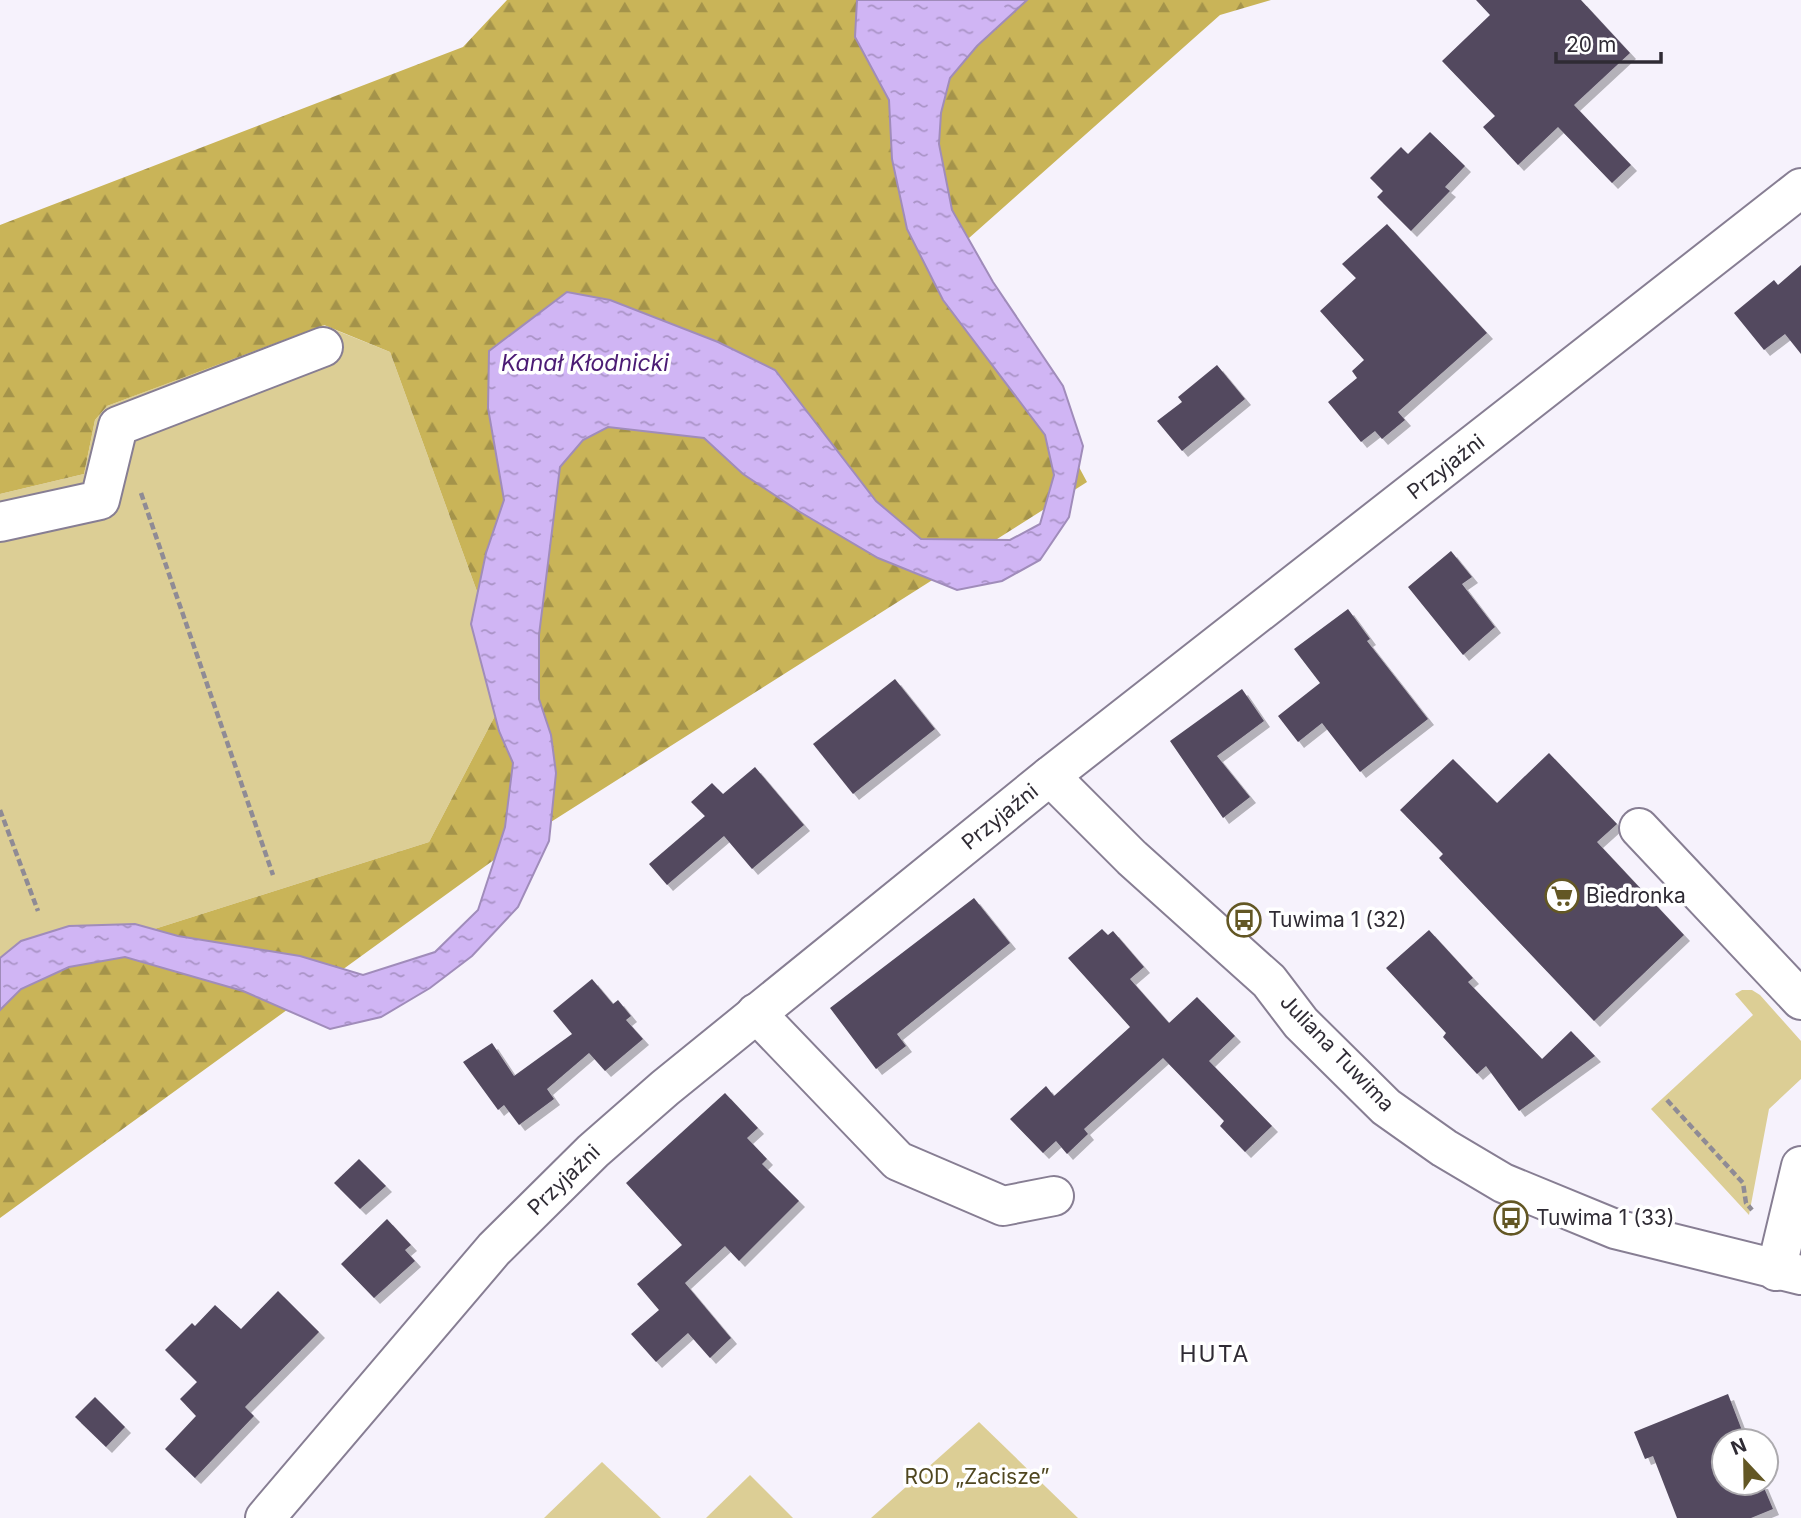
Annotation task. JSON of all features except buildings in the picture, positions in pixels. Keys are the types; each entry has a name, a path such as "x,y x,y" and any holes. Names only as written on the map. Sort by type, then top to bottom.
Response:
{"main road":[{"name":"Przyjaźni","path":"265,1518 494,1249 593,1151 756,1013 1050,776 1801,188"},
{"path":"0,522 100,500 118,426 323,347"},
{"name":"Juliana Tuwima","path":"1050,776 1132,858 1269,981 1301,1023 1386,1107 1444,1148 1503,1183 1615,1229 1788,1273"},
{"path":"1639,828 1801,1000"},
{"path":"756,1013 898,1161 1003,1206 1054,1196"},
{"path":"1788,1273 1801,1166"}],"path":[{"path":"141,492 273,875"},
{"path":"0,810 38,911"},
{"path":"1667,1100 1742,1183 1746,1203 1754,1212"}],"green space":[{"path":"507,0 1271,0 1220,15 960,246 1087,482 513,846 0,1218 0,978 429,842 511,685 390,352 324,325 107,406 95,420 84,474 0,494 0,225 463,47"},
{"path":"323,325 390,352 511,685 429,842 0,978 0,494 84,474 95,420 107,406"},
{"path":"1742,990 1752,990 1760,995 1801,1041 1801,1079 1769,1109 1749,1215 1651,1109 1753,1015 1735,994"},
{"name":"ROD „Zacisze”","path":"979,1422 1078,1518 871,1518"},
{"path":"602,1462 661,1518 544,1518"},
{"path":"750,1475 793,1518 706,1518"}],"water":[{"name":"Kanał Kłodnicki","path":"857,0 1027,0 977,46 950,78 941,113 939,144 952,210 993,282 1063,386 1083,446 1069,517 1040,560 1002,581 957,590 878,558 800,512 743,474 704,438 608,427 583,440 560,467 539,635 539,699 551,735 556,773 549,841 518,907 472,956 430,988 381,1017 330,1029 243,991 125,957 69,967 21,989 0,1010 0,958 21,941 69,926 135,924 178,936 300,956 363,975 435,952 478,910 505,827 513,763 499,731 471,624 486,553 504,500 488,408 489,351 567,292 610,300 718,342 775,370 876,501 921,539 1010,540 1040,524 1054,475 1045,435 943,300 907,229 892,159 889,100 855,37"}],"place":[{"name":"Biedronka","path":"1562,896"},
{"name":"Tuwima 1 (32)","path":"1244,920"},
{"name":"Tuwima 1 (33)","path":"1511,1218"}],"district":[{"name":"HUTA","path":"1215,1354"}]}
